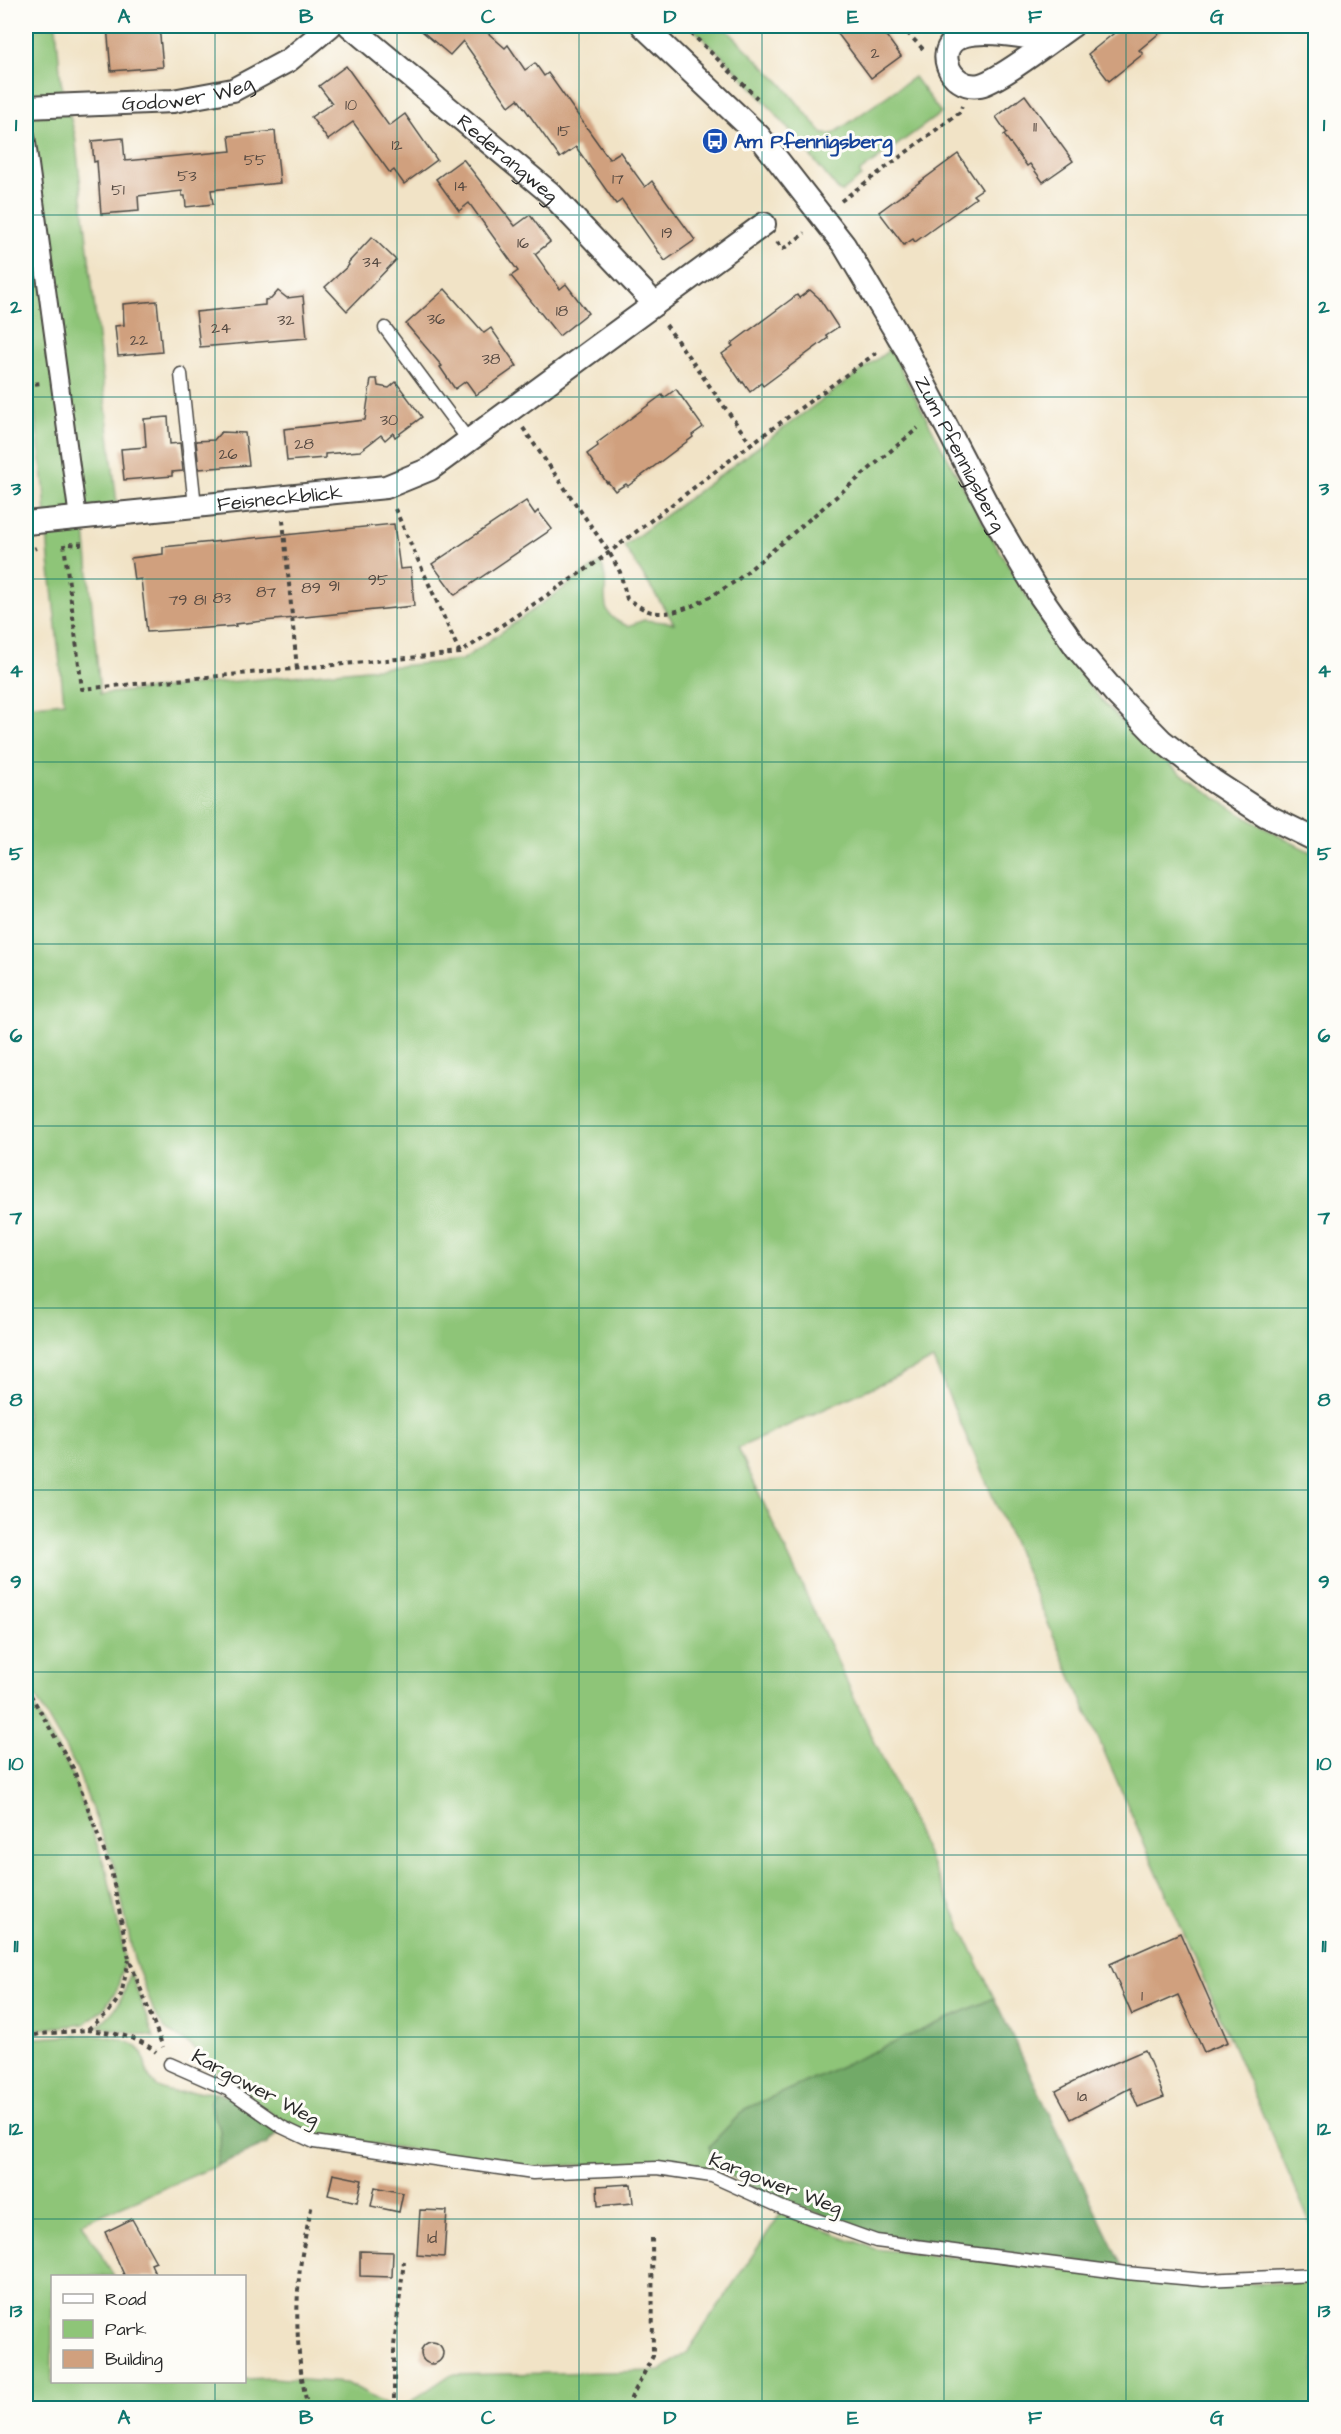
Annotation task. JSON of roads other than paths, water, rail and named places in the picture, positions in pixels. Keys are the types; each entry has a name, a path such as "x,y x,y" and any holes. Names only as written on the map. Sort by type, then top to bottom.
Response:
{"street":[{"name":"Godower Weg","path":"26,107 173,101 233,90 289,60 330,26"},
{"name":"Rederangweg","path":"350,26 550,193 653,304"},
{"name":"Zum Pfennigsberg","path":"643,26 759,136 844,245 905,347 993,516 1039,594 1076,647 1116,694 1162,741 1213,781 1264,815 1316,840"},
{"path":"1052,40 978,33 963,36 935,53 948,66 956,79 970,86 982,84 999,76 1052,40 1072,26"},
{"path":"26,135 78,518"},
{"name":"Feisneckblick","path":"26,523 386,487 430,469 764,224"}],"lane":[{"path":"385,328 469,441"},
{"path":"181,374 195,506"},
{"name":"Kargower Weg","path":"170,2064 229,2090 282,2127 314,2142 533,2173 657,2168 712,2176 783,2208 876,2241 1126,2273 1204,2280 1316,2275"}],"place":[{"name":"Am Pfennigsberg","path":"715,141"}]}
